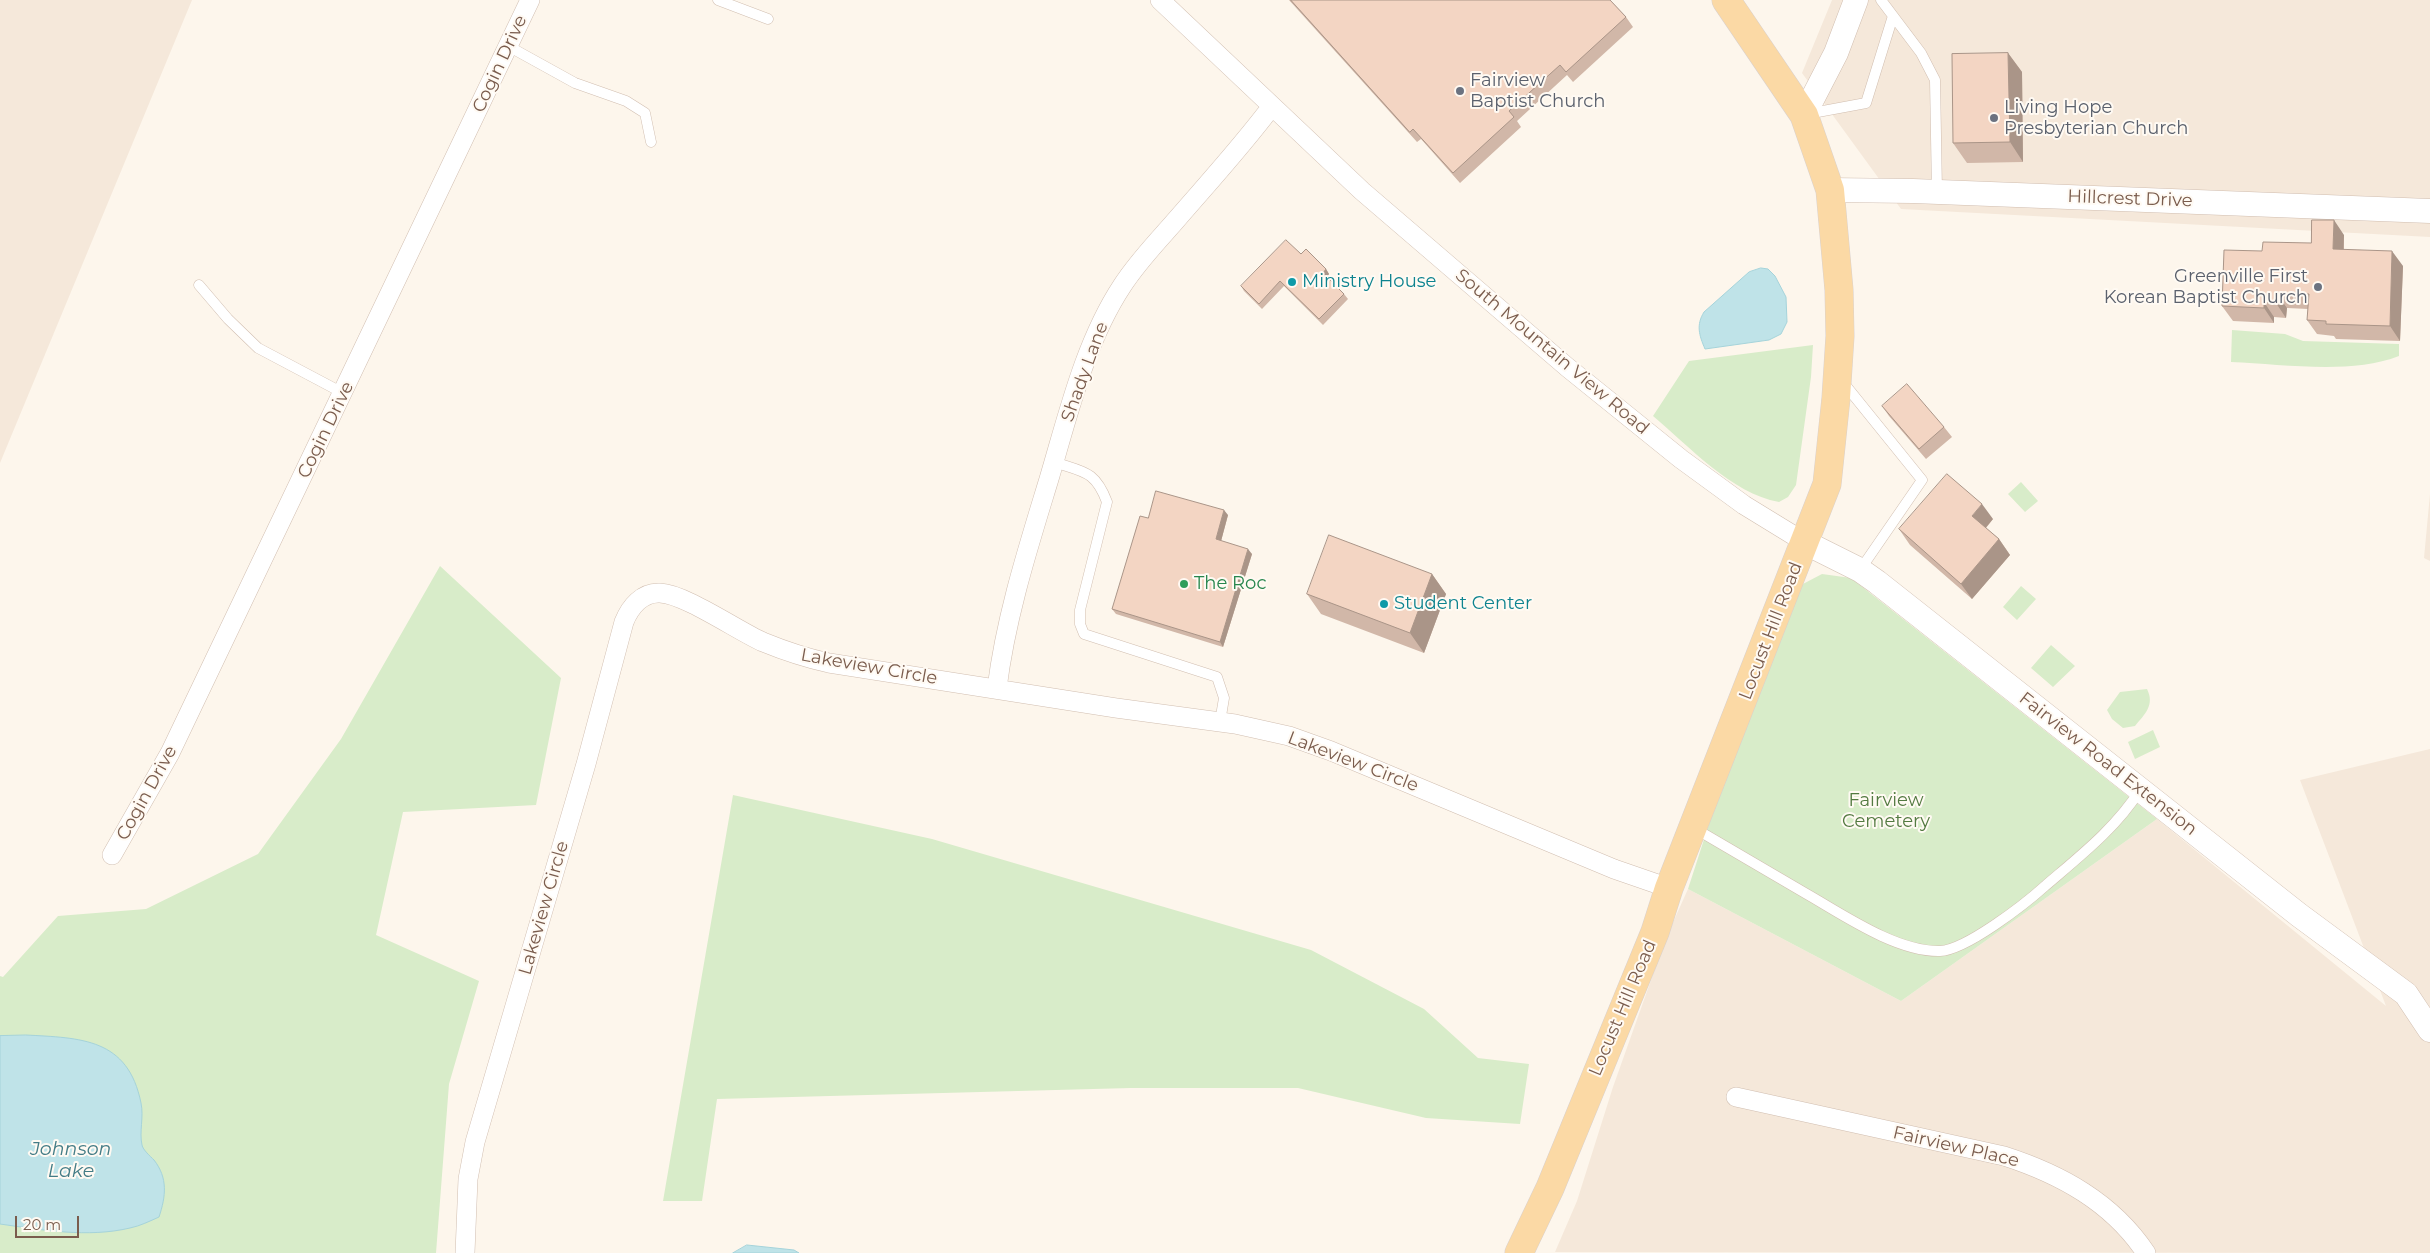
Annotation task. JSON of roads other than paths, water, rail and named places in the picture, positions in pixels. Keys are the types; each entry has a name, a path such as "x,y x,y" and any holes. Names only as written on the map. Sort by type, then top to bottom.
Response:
{"main road":[{"name":"Locust Hill Road","path":"1519,1253 1550,1188 1655,932 1669,888 1806,543 1827,484 1838,375 1839,290 1830,190 1804,115 1726,0"}],"street":[{"name":"Cogin Drive","path":"112,854 170,753 530,0"},
{"name":"South Mountain View Road","path":"1160,0 1413,236 1567,368 1689,465 1744,505 1806,543"},
{"path":"1804,115 1836,53 1856,0"},
{"name":"Shady Lane","path":"998,688 1003,645 1054,462 1080,374 1105,317 1121,287 1139,261 1247,139 1272,106"},
{"name":"Hillcrest Drive","path":"1830,190 1937,192 2430,211"},
{"name":"Fairview Road Extension","path":"1806,543 1860,570 2299,915 2406,994 2430,1030"},
{"name":"Lakeview Circle","path":"465,1253 468,1179 475,1142 583,773 624,622 632,606 650,595 660,593 678,598 763,642 800,656 838,664 1116,708 1220,722 1289,736 1331,751 1588,858 1669,888"},
{"name":"Fairview Place","path":"1736,1097 2004,1156 2036,1166 2089,1195 2126,1228 2146,1253"}],"lane":[{"path":"718,0 768,19"},
{"path":"1881,0 1921,53 1935,80 1937,192"},
{"path":"1804,115 1866,103 1893,16"},
{"path":"508,46 575,83 626,101 645,113 651,142"},
{"path":"198,285 228,319 258,348 343,393"},
{"path":"1838,375 1922,480 1860,570"},
{"path":"1054,462 1090,474 1101,487 1107,502 1080,610 1080,624 1084,634 1217,677 1224,698 1220,722"},
{"path":"1694,828 1877,934 1912,946 1940,951 1966,943 2032,898 2098,841 2127,810 2140,790"}],"water":[{"path":"1761,268 1768,269 1775,276 1786,297 1787,322 1781,334 1769,340 1705,349 1699,330 1704,312 1749,272"},
{"name":"Johnson Lake","path":"26,1035 83,1041 99,1046 113,1054 125,1065 135,1082 141,1103 142,1145 159,1167 164,1180 163,1202 159,1217 134,1227 114,1231 81,1233 0,1224 0,1036"},
{"path":"747,1245 794,1250 799,1253 733,1253"}],"place":[{"name":"Fairview Baptist Church","path":"1460,91"},
{"name":"Living Hope Presbyterian Church","path":"1994,118"},
{"name":"Ministry House","path":"1292,282"},
{"name":"Greenville First Korean Baptist Church","path":"2318,287"},
{"name":"The Roc","path":"1184,584"},
{"name":"Student Center","path":"1384,604"}],"park label":[{"name":"Fairview Cemetery","path":"1886,811"}]}
